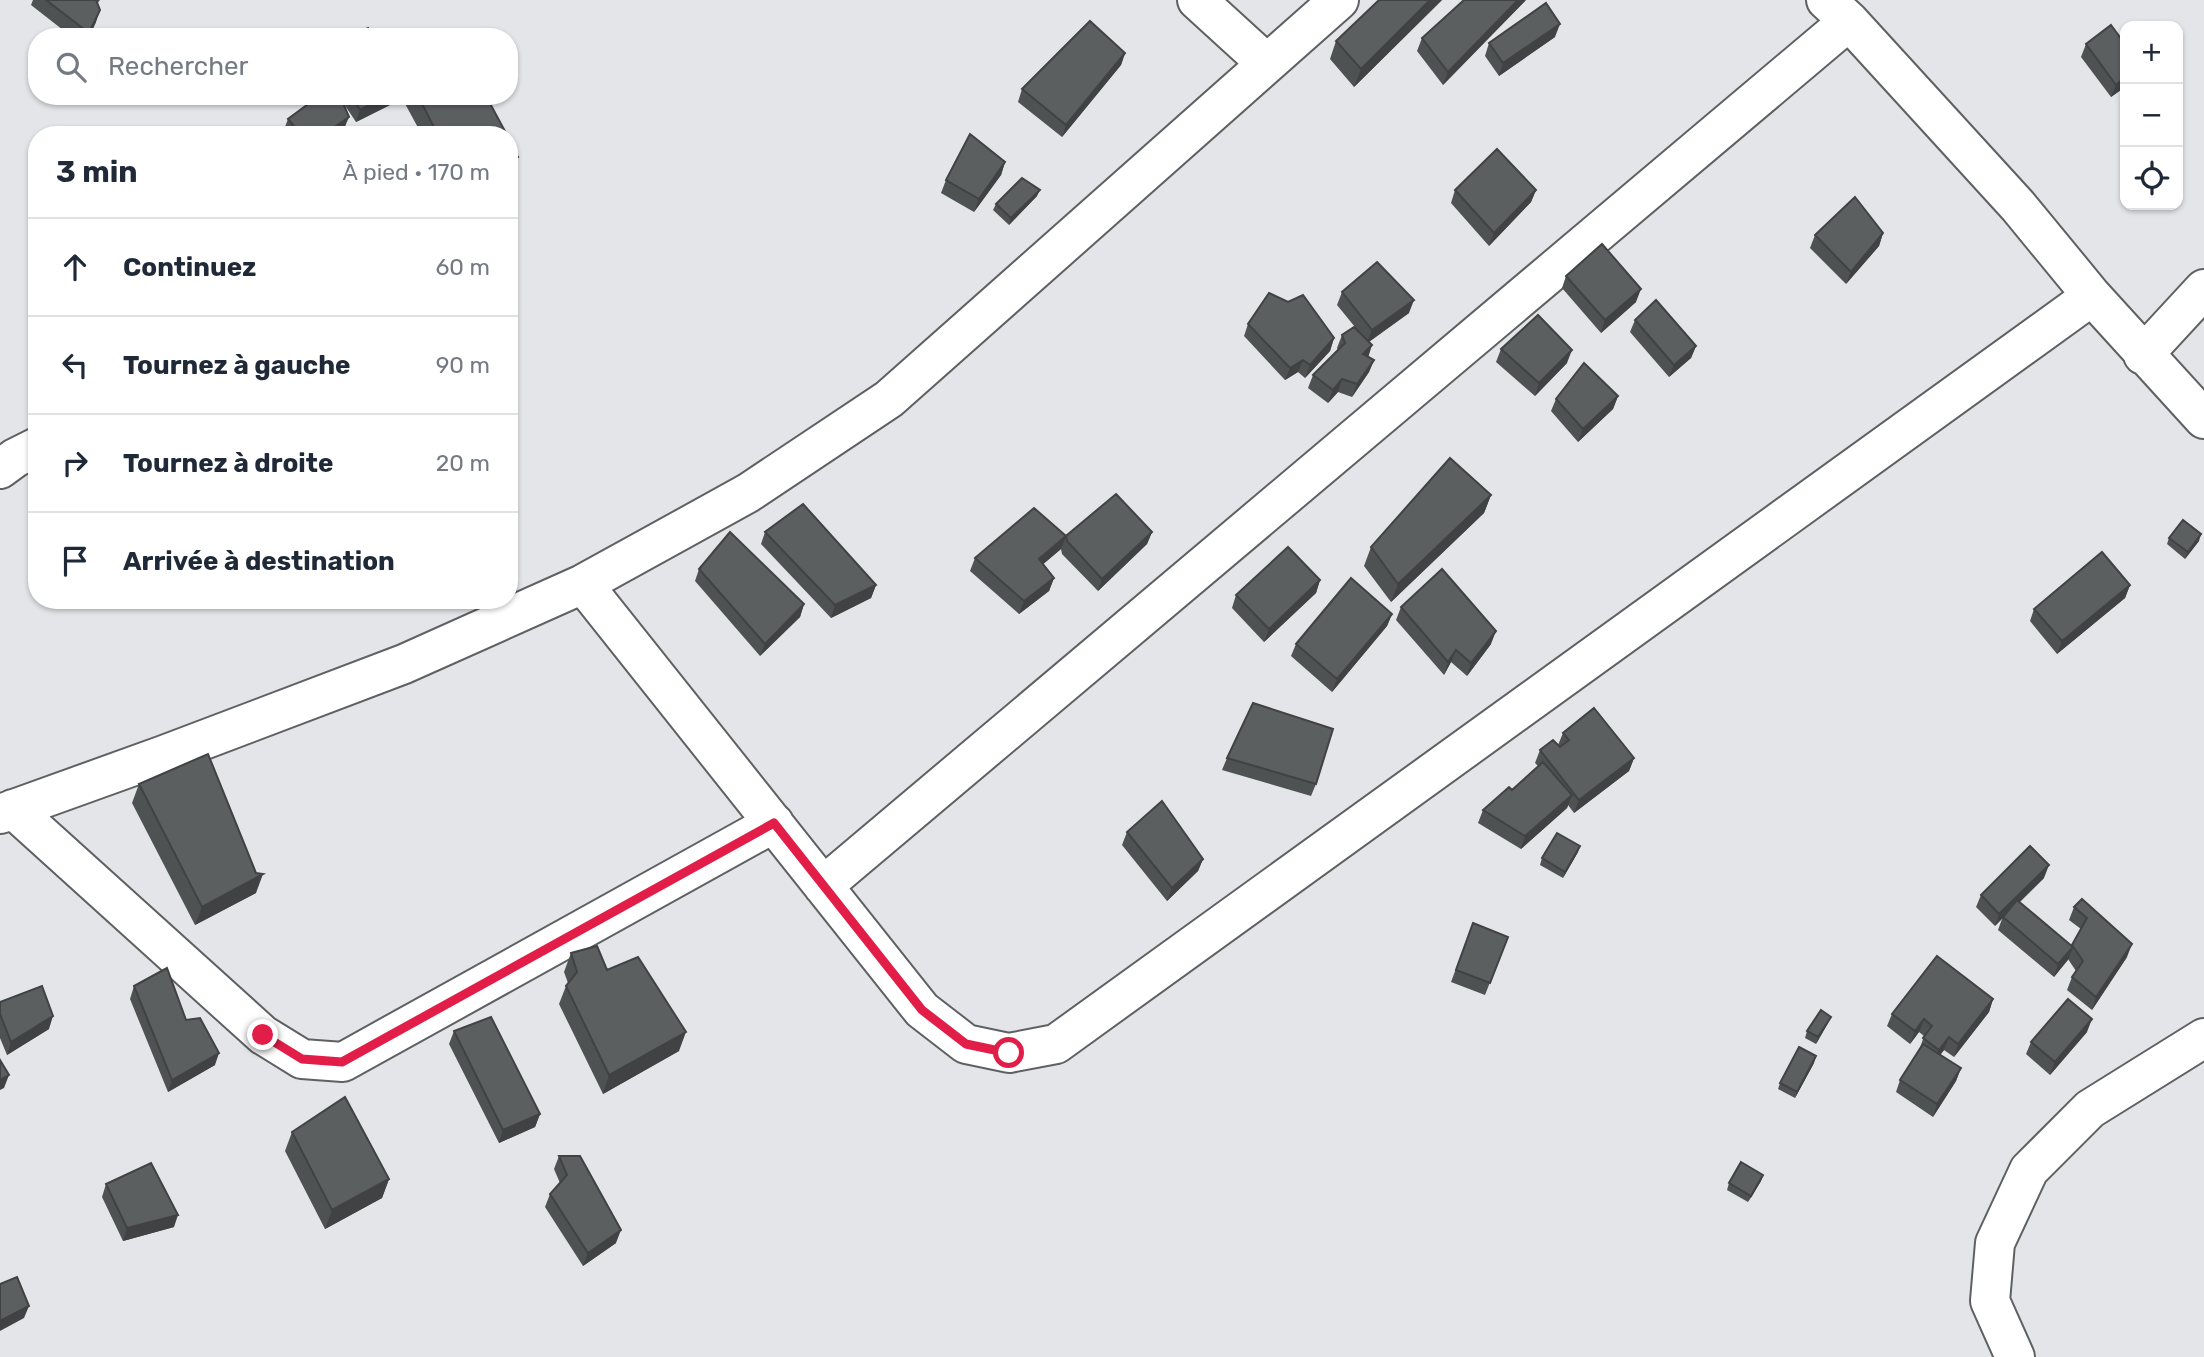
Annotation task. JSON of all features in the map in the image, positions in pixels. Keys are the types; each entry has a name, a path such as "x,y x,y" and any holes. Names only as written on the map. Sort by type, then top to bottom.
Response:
{"street":[{"path":"1197,0 1266,63"},
{"path":"518,603 583,584 748,494 889,399 1339,0"},
{"path":"823,886 1837,11 2018,206 2143,355 2204,419"},
{"path":"2143,355 2204,289"},
{"path":"583,584 922,1010 966,1044 1009,1053 1056,1044 2092,296"},
{"path":"0,469 28,452"},
{"path":"505,609 404,664 7,811 263,1035 302,1059 342,1062 774,823"},
{"path":"2015,1357 1990,1301 1995,1243 2029,1170 2090,1109 2204,1038"}],"building":[{"path":"46,0 96,0 100,10 91,28 82,28"},
{"path":"1379,0 1430,0 1361,69 1336,41"},
{"path":"1464,0 1518,0 1448,72 1422,38"},
{"path":"1546,3 1560,24 1503,63 1489,43"},
{"path":"1090,21 1125,53 1066,125 1022,89"},
{"path":"2111,25 2120,37 2120,81 2116,85 2086,44"},
{"path":"307,105 344,105 349,117 336,126 294,126 288,119"},
{"path":"357,105 370,105 360,110"},
{"path":"423,105 491,105 502,126 433,126"},
{"path":"970,134 1005,162 979,199 946,180"},
{"path":"1497,149 1536,190 1494,233 1455,190"},
{"path":"1022,178 1040,190 1011,218 996,204"},
{"path":"1855,197 1883,233 1851,272 1815,235"},
{"path":"1602,244 1641,289 1605,320 1566,276"},
{"path":"1377,262 1414,300 1372,330 1342,292"},
{"path":"1269,293 1288,302 1303,295 1334,338 1310,365 1303,360 1290,368 1248,324"},
{"path":"1656,300 1696,346 1674,365 1635,320"},
{"path":"1538,315 1572,350 1539,383 1501,349"},
{"path":"1354,327 1372,345 1363,354 1374,360 1357,384 1342,379 1333,390 1313,375 1345,343 1342,335"},
{"path":"1584,363 1618,396 1583,429 1556,399"},
{"path":"1450,458 1491,495 1398,584 1371,547"},
{"path":"1116,494 1152,532 1102,579 1067,541 1066,536"},
{"path":"803,504 876,585 835,605 765,532"},
{"path":"1034,508 1066,536 1039,559 1054,578 1024,601 975,558"},
{"path":"2183,520 2201,534 2188,552 2169,538"},
{"path":"730,532 804,604 765,644 699,569"},
{"path":"1288,547 1320,580 1269,629 1236,595"},
{"path":"2102,552 2130,585 2062,641 2034,609"},
{"path":"1442,569 1496,631 1471,663 1456,650 1448,662 1401,607"},
{"path":"1351,578 1392,614 1337,679 1296,644"},
{"path":"1253,703 1333,729 1316,784 1227,758"},
{"path":"1594,708 1634,758 1579,800 1540,750 1553,740 1560,747 1569,740 1563,733"},
{"path":"208,754 256,873 263,874 202,907 139,784"},
{"path":"1543,762 1572,795 1525,836 1483,810 1509,787 1512,790"},
{"path":"1162,801 1203,859 1172,888 1127,832"},
{"path":"1557,833 1580,846 1565,872 1542,858"},
{"path":"2030,846 2049,865 1999,914 1981,895"},
{"path":"2082,899 2132,944 2096,997 2072,977 2083,961 2072,945 2087,918 2074,907"},
{"path":"2017,900 2073,947 2058,964 2003,917"},
{"path":"1473,923 1508,937 1490,983 1456,970"},
{"path":"597,946 607,970 638,957 686,1032 609,1075 566,986 577,972 571,953"},
{"path":"1937,956 1993,999 1958,1044 1949,1037 1939,1050 1923,1038 1932,1026 1924,1019 1915,1031 1892,1014"},
{"path":"167,968 186,1020 200,1018 219,1053 172,1080 134,986"},
{"path":"42,986 53,1016 11,1042 0,1014 0,1002"},
{"path":"2068,999 2092,1019 2055,1062 2031,1042"},
{"path":"1821,1010 1831,1017 1818,1037 1807,1031"},
{"path":"491,1017 540,1114 503,1130 454,1031"},
{"path":"1923,1044 1961,1068 1937,1104 1900,1080"},
{"path":"1799,1047 1816,1056 1797,1092 1780,1083"},
{"path":"0,1060 9,1075 0,1080"},
{"path":"345,1097 389,1179 332,1210 292,1132"},
{"path":"559,1156 580,1156 621,1230 588,1253 550,1194 567,1175"},
{"path":"1741,1162 1763,1175 1751,1196 1729,1183"},
{"path":"151,1163 178,1215 127,1228 106,1184"},
{"path":"17,1277 29,1306 0,1321 0,1284"}],"route":[{"path":"263,1035 302,1059 342,1062 774,823 922,1010 966,1044 1009,1053"}]}
